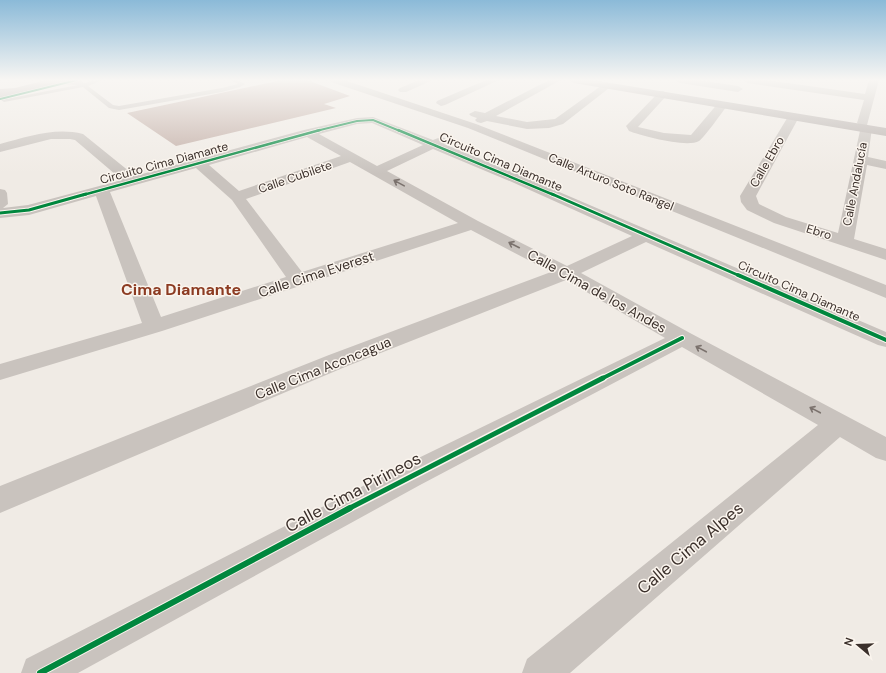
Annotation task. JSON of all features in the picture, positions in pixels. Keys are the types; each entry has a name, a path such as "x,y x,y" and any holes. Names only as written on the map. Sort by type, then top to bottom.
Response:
{"main road":[{"path":"766,111 793,117 824,119"},
{"path":"777,111 864,126 886,132"},
{"path":"864,126 886,126"}],"street":[{"name":"Calle Arturo Soto Rangel","path":"428,111 472,126 886,292"},
{"path":"468,111 508,123 527,125 544,125 559,122 574,111"},
{"path":"472,126 497,111"},
{"path":"646,111 632,126 633,128 679,139 692,139 695,138 718,111"},
{"name":"Calle Andalucía","path":"845,240 861,160 864,126 868,111"},
{"name":"Calle Ebro","path":"753,207 749,202 748,196 793,117"},
{"name":"Circuito Cima Diamante","path":"0,213 29,210 308,133 357,121 372,120 647,235 886,340"},
{"name":"Calle Cima de los Andes","path":"308,133 472,224 567,273 886,450"},
{"path":"377,171 434,145 454,133"},
{"path":"0,148 55,136 75,136 133,182"},
{"name":"Calle Cubilete","path":"237,197 352,157"},
{"path":"861,160 886,165"},
{"path":"200,164 237,197 298,280"},
{"path":"102,191 154,326"},
{"path":"0,193 0,204"},
{"name":"Ebro","path":"753,207 780,220 845,240 886,255"},
{"name":"Calle Cima Everest","path":"0,372 154,326 472,224"},
{"name":"Calle Cima Aconcagua","path":"0,500 337,361 567,273 647,235"},
{"name":"Calle Cima Pirineos","path":"40,673 410,476 682,338"},
{"name":"Calle Cima Alpes","path":"541,673 839,423"}],"building":[{"path":"134,111 322,111 176,146 127,113"}],"cycle path":[{"path":"0,213 29,210 308,133 357,121 373,120 517,179 886,340"},
{"path":"40,673 410,476 682,338"}],"district":[{"name":"Cima Diamante","path":"181,289"}]}
